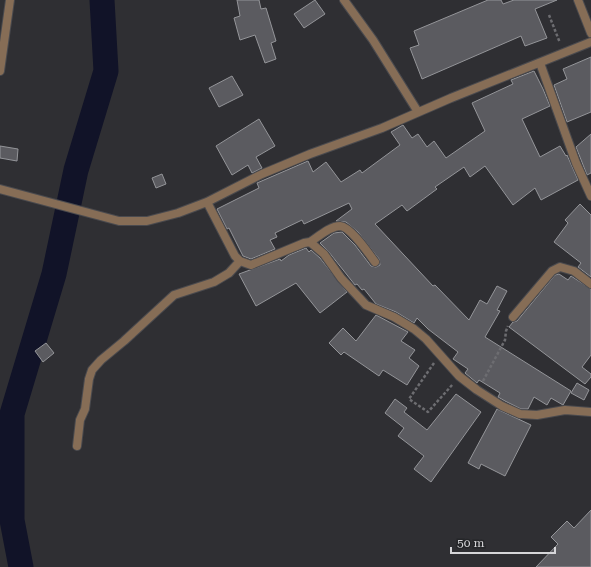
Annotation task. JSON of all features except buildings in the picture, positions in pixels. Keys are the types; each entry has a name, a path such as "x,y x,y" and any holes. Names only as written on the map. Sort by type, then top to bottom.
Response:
{"street":[{"path":"0,71 10,0"},
{"path":"344,0 374,40 418,112"},
{"path":"578,0 591,33"},
{"path":"0,188 119,221 147,221 178,213 207,202 269,172 591,42"},
{"path":"540,63 576,163 591,196"},
{"path":"207,202 235,256 240,261 251,265 304,243 310,242 332,228 340,226 352,233 375,262"},
{"path":"310,242 324,254 341,278 366,305 394,317 414,330 426,339 460,376 502,406 520,414 537,415 564,410 591,412"},
{"path":"77,446 80,420 85,409 89,379 92,370 101,360 174,295 214,282 229,274 240,261"},
{"path":"513,317 552,271 560,267 574,271 591,284"}],"path":[{"path":"549,15 564,53"},
{"path":"478,390 502,347 505,340 506,331 513,317"},
{"path":"440,354 409,399 428,412 460,376"}],"waterway":[{"path":"21,567 12,520 12,414 54,274 76,170 106,71 102,0"}]}
